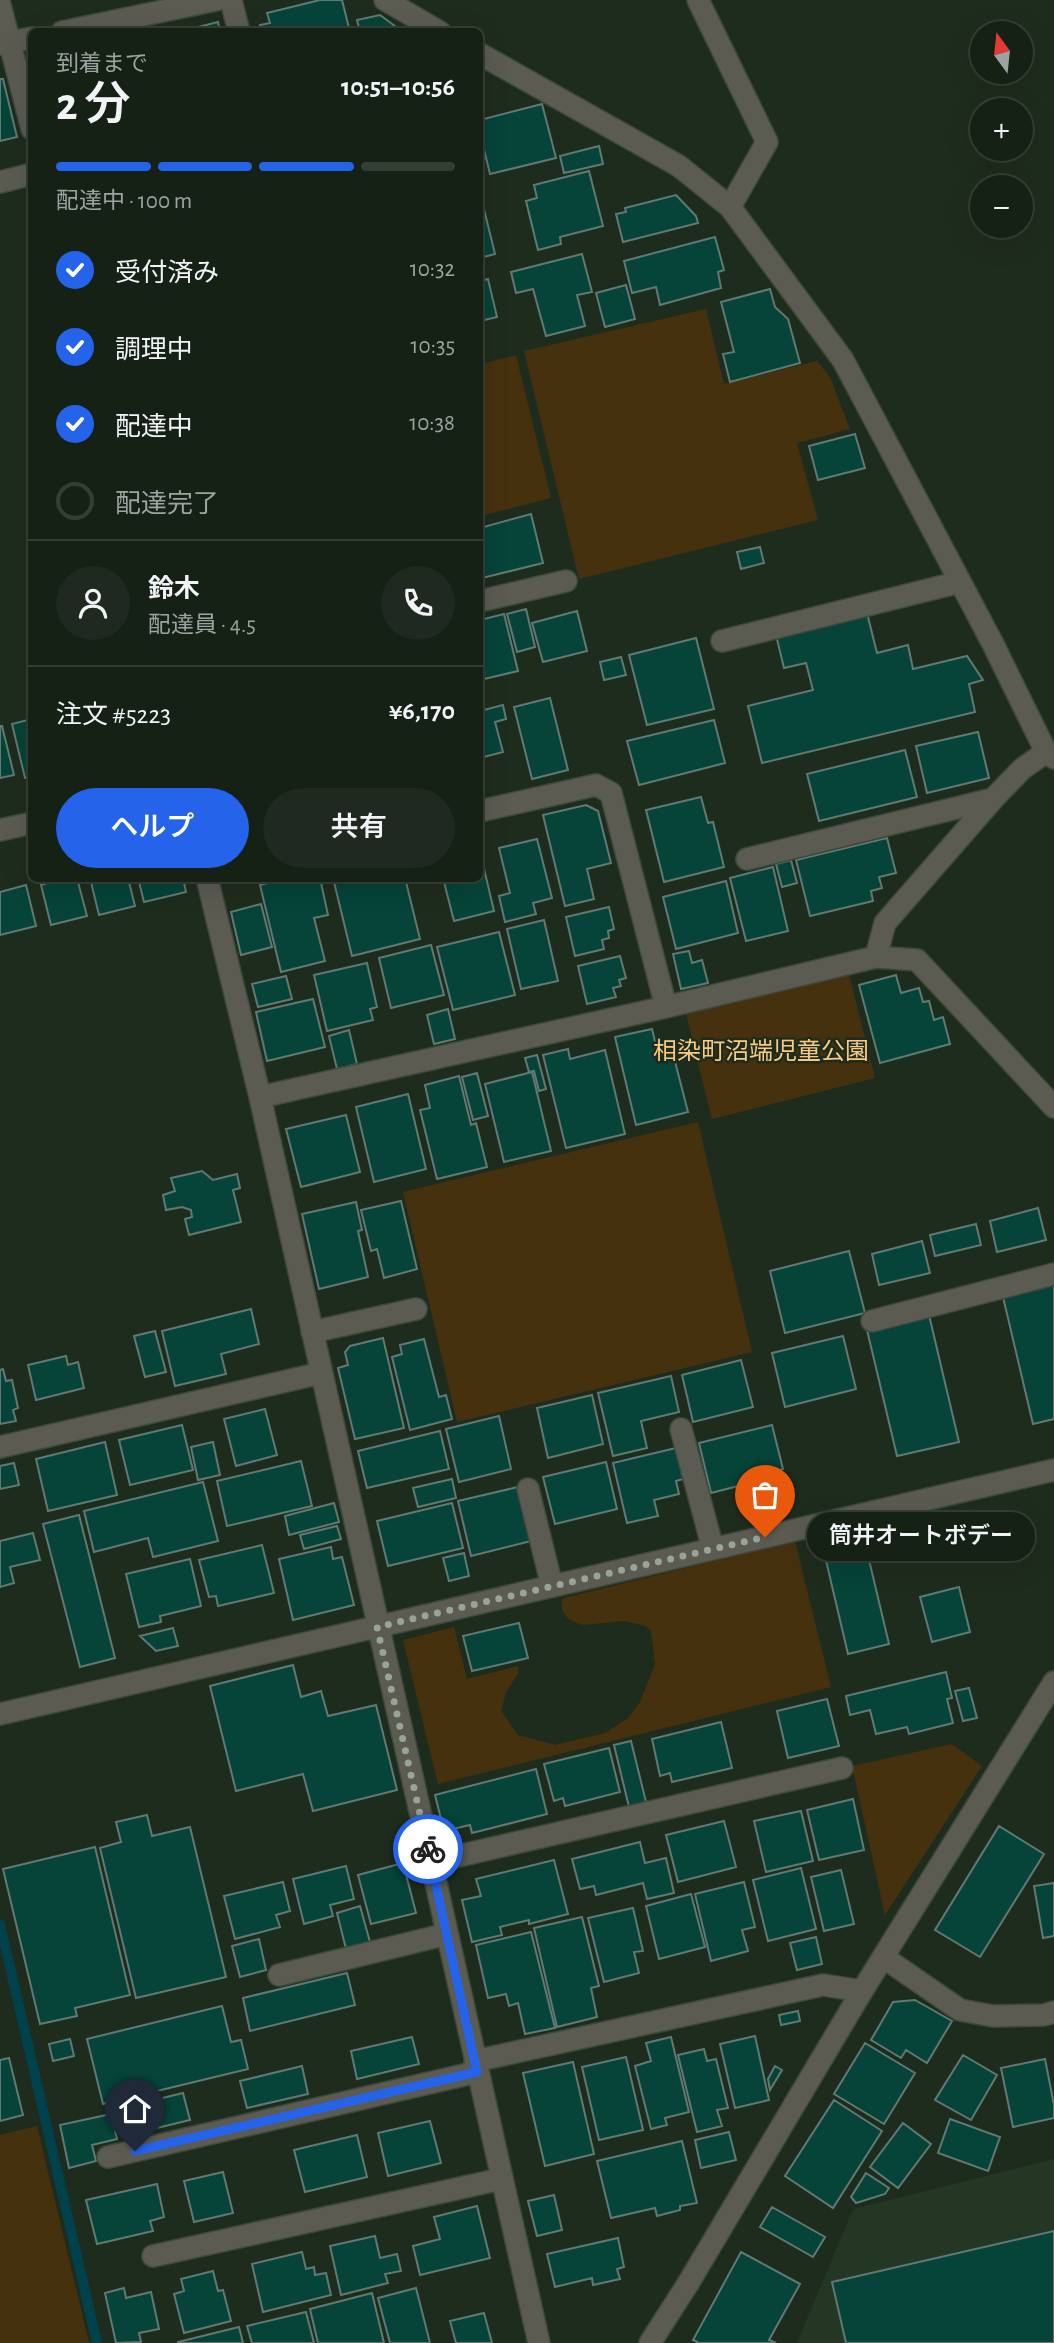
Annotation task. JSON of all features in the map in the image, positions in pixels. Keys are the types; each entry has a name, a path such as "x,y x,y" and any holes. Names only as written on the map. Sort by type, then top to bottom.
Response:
{"street":[{"path":"81,28 216,0"},
{"path":"231,0 238,28"},
{"path":"386,0 433,28"},
{"path":"698,0 768,142 730,207"},
{"path":"0,5 4,43 28,118"},
{"path":"4,43 28,39"},
{"path":"483,56 679,166 730,207 843,360 1050,755 1022,769 885,923 876,957"},
{"path":"0,182 28,175"},
{"path":"483,600 566,581"},
{"path":"722,641 960,582"},
{"path":"483,810 596,785 611,793 666,1007"},
{"path":"747,859 993,799"},
{"path":"0,830 28,823"},
{"path":"208,882 260,1097 539,2343"},
{"path":"260,1097 666,1007 876,957 917,960 1054,1107"},
{"path":"872,1321 1054,1274"},
{"path":"312,1332 416,1309"},
{"path":"0,1447 321,1373"},
{"path":"681,1429 713,1549"},
{"path":"0,1714 1054,1470"},
{"path":"528,1489 552,1586"},
{"path":"650,2343 862,1991 1054,1682"},
{"path":"432,1862 842,1768"},
{"path":"279,1975 447,1934"},
{"path":"883,1957 960,2010 993,2016 1044,2015 1054,2012"},
{"path":"108,2157 824,1985 862,1991"},
{"path":"153,2256 501,2179"}],"shaded area":[{"path":"1054,2159 1054,2343 797,2343 853,2209"}],"green space":[{"path":"706,309 724,384 817,361 830,377 850,429 797,443 818,520 579,579 524,351"},
{"path":"516,355 551,498 483,515 483,363"},
{"name":"相染町沼端児童公園","path":"849,974 875,1078 712,1119 686,1014"},
{"path":"698,1122 752,1352 457,1422 403,1192"},
{"path":"795,1541 831,1687 438,1784 403,1640 454,1627 467,1679 518,1666 519,1672 506,1693 501,1711 518,1735 555,1745 605,1733 628,1718 640,1702 655,1664 651,1631 646,1626 625,1621 583,1625 568,1619 562,1610 564,1598"},
{"path":"952,1744 982,1766 885,1915 852,1766"},
{"path":"37,2126 89,2343 0,2343 0,2135"}],"building":[{"path":"320,0 342,0 349,28 260,28 260,25 270,23 267,13"},
{"path":"380,15 398,28 359,28 357,20"},
{"path":"218,22 219,28 194,28"},
{"path":"0,79 3,79 17,137 0,141"},
{"path":"542,104 556,158 490,174 483,145 483,119"},
{"path":"599,146 603,164 564,173 560,156"},
{"path":"589,171 603,226 560,237 561,244 538,250 526,201 537,198 534,185"},
{"path":"676,195 696,216 698,223 623,242 616,214 626,212 625,208"},
{"path":"483,205 495,254 483,257"},
{"path":"715,237 724,270 718,272 721,288 660,305 656,287 632,293 624,261"},
{"path":"582,254 592,292 577,295 585,326 546,336 533,289 516,293 511,272"},
{"path":"488,279 497,317 483,320 483,280"},
{"path":"626,285 635,319 605,327 596,293"},
{"path":"770,289 775,307 788,319 800,363 730,382 723,354 734,352 721,302"},
{"path":"855,434 865,468 818,480 809,446"},
{"path":"531,514 543,563 483,578 483,527"},
{"path":"760,547 764,563 741,569 737,552"},
{"path":"526,609 535,647 517,652 507,614"},
{"path":"577,611 587,651 543,662 532,623"},
{"path":"867,613 877,653 908,645 913,669 967,656 983,680 969,684 975,712 762,763 748,706 813,690 806,663 784,668 776,635"},
{"path":"504,614 518,671 483,679 483,619"},
{"path":"696,638 714,709 647,725 629,655"},
{"path":"621,657 626,675 604,680 600,662"},
{"path":"550,698 568,770 532,779 514,707"},
{"path":"503,705 506,719 495,722 503,752 483,757 483,710"},
{"path":"28,720 28,778 25,778 12,724"},
{"path":"714,720 725,763 639,785 627,741"},
{"path":"0,726 14,775 0,778"},
{"path":"978,732 989,778 927,793 916,746"},
{"path":"905,750 917,797 819,821 807,774"},
{"path":"701,797 708,823 713,822 724,867 664,882 646,810"},
{"path":"586,805 598,811 611,863 587,869 594,899 565,906 543,815"},
{"path":"887,838 896,873 879,877 882,888 871,891 873,901 810,916 796,860"},
{"path":"537,839 552,898 533,903 536,914 505,922 499,896 510,893 499,848"},
{"path":"791,860 797,883 782,887 776,864"},
{"path":"483,864 494,911 454,921 444,882 483,882"},
{"path":"773,867 788,931 746,941 730,878"},
{"path":"726,881 738,933 676,949 663,897"},
{"path":"50,882 78,882 87,916 51,925 41,885"},
{"path":"91,882 129,882 135,906 99,915"},
{"path":"139,882 184,882 186,892 144,902"},
{"path":"271,882 321,882 328,915 314,918 325,961 281,972 260,885"},
{"path":"334,882 406,882 420,939 352,956"},
{"path":"26,885 36,926 0,935 0,892"},
{"path":"261,904 272,947 241,955 231,912"},
{"path":"609,907 614,929 608,931 609,938 602,940 604,949 575,956 566,917"},
{"path":"544,920 558,981 521,989 507,929"},
{"path":"499,932 515,995 453,1010 437,947"},
{"path":"431,945 444,995 391,1008 379,958"},
{"path":"689,951 692,963 702,960 708,983 681,989 673,954"},
{"path":"620,956 626,978 619,980 621,986 613,988 616,997 587,1004 578,966"},
{"path":"367,963 377,1007 370,1009 373,1020 327,1031 314,975"},
{"path":"896,975 901,993 919,988 923,1002 929,1001 934,1020 943,1017 950,1044 880,1063 859,985"},
{"path":"286,976 292,999 258,1007 252,984"},
{"path":"313,999 325,1047 267,1061 256,1012"},
{"path":"448,1009 455,1039 434,1044 427,1015"},
{"path":"652,1029 657,1049 671,1046 688,1112 636,1125 615,1037"},
{"path":"349,1030 357,1064 337,1069 329,1036"},
{"path":"568,1049 570,1059 605,1050 625,1134 566,1148 543,1055"},
{"path":"537,1055 546,1089 539,1091 534,1071 529,1072 525,1058"},
{"path":"532,1072 551,1151 504,1162 485,1084"},
{"path":"477,1073 488,1116 473,1120 462,1077"},
{"path":"459,1076 471,1125 476,1123 487,1167 437,1179 420,1110 430,1108 425,1085"},
{"path":"408,1094 426,1169 374,1182 356,1107"},
{"path":"346,1115 360,1172 301,1187 286,1129"},
{"path":"202,1171 213,1180 237,1174 240,1188 233,1190 241,1222 189,1235 185,1219 192,1217 191,1210 182,1207 166,1210 163,1195 175,1191 171,1178"},
{"path":"401,1201 417,1269 384,1278 377,1249 371,1251 361,1210"},
{"path":"356,1202 362,1230 358,1231 368,1277 319,1289 302,1214"},
{"path":"1038,1208 1046,1240 997,1252 990,1221"},
{"path":"976,1224 981,1245 935,1256 930,1235"},
{"path":"922,1241 930,1273 879,1285 872,1254"},
{"path":"849,1251 865,1313 785,1333 770,1271"},
{"path":"1054,1285 1054,1419 1033,1424 1003,1297"},
{"path":"251,1309 259,1344 221,1354 226,1374 175,1386 162,1331"},
{"path":"929,1315 959,1442 897,1456 867,1330"},
{"path":"155,1331 166,1372 145,1377 134,1336"},
{"path":"843,1336 856,1389 785,1407 772,1353"},
{"path":"383,1338 404,1428 355,1439 338,1368 348,1365 345,1352 350,1346"},
{"path":"424,1339 439,1397 446,1395 452,1419 410,1430 392,1357 402,1354 400,1345"},
{"path":"66,1356 68,1365 78,1362 84,1388 36,1400 28,1365"},
{"path":"741,1360 753,1407 693,1422 682,1375"},
{"path":"3,1369 6,1381 12,1380 18,1408 13,1410 16,1421 0,1424 0,1370"},
{"path":"671,1376 679,1412 641,1421 647,1448 613,1456 598,1393"},
{"path":"592,1395 603,1444 548,1458 537,1408"},
{"path":"265,1409 277,1455 236,1466 224,1419"},
{"path":"499,1416 511,1469 459,1482 446,1429"},
{"path":"182,1425 193,1470 130,1485 119,1440"},
{"path":"772,1425 783,1469 744,1479 746,1484 711,1493 699,1443"},
{"path":"440,1431 449,1469 367,1488 358,1451"},
{"path":"105,1442 117,1495 48,1511 36,1459"},
{"path":"213,1442 220,1475 198,1480 191,1447"},
{"path":"676,1448 683,1479 676,1481 679,1494 654,1500 658,1516 627,1523 613,1463"},
{"path":"301,1461 312,1506 227,1526 217,1481"},
{"path":"606,1462 617,1509 555,1524 543,1477"},
{"path":"14,1463 19,1485 0,1489 0,1466"},
{"path":"782,1476 788,1501 767,1507 760,1482"},
{"path":"452,1479 456,1498 418,1507 413,1488"},
{"path":"203,1482 218,1541 153,1557 148,1538 94,1552 84,1511"},
{"path":"518,1487 531,1541 471,1556 458,1501"},
{"path":"334,1503 339,1522 289,1535 285,1516"},
{"path":"452,1503 463,1548 388,1566 377,1521"},
{"path":"968,1511 976,1542 943,1550 936,1519"},
{"path":"79,1515 115,1658 80,1667 43,1524"},
{"path":"337,1526 341,1539 304,1549 300,1535"},
{"path":"33,1533 40,1560 10,1567 14,1583 0,1587 0,1541"},
{"path":"865,1543 889,1644 848,1654 824,1552"},
{"path":"262,1545 274,1593 218,1606 216,1596 209,1597 199,1560"},
{"path":"331,1547 333,1559 342,1557 354,1605 293,1620 279,1559"},
{"path":"464,1553 469,1576 449,1581 443,1558"},
{"path":"190,1559 201,1606 160,1616 161,1622 139,1627 126,1574"},
{"path":"959,1587 970,1632 932,1642 920,1597"},
{"path":"519,1623 528,1658 472,1671 463,1636"},
{"path":"173,1628 178,1646 156,1651 140,1636"},
{"path":"293,1665 301,1697 321,1691 328,1716 376,1705 397,1790 313,1811 303,1774 236,1791 210,1686"},
{"path":"946,1672 952,1698 947,1699 953,1723 909,1734 907,1727 876,1734 870,1710 850,1715 846,1696"},
{"path":"969,1688 977,1718 963,1721 955,1691"},
{"path":"827,1699 839,1746 788,1758 777,1711"},
{"path":"721,1722 732,1768 672,1782 670,1773 660,1776 652,1739"},
{"path":"631,1741 646,1802 629,1807 614,1745"},
{"path":"609,1748 620,1792 565,1806 563,1798 554,1801 544,1764"},
{"path":"536,1769 547,1814 472,1833 470,1825 444,1831 435,1795"},
{"path":"853,1799 864,1850 819,1860 807,1810"},
{"path":"801,1811 813,1861 766,1872 754,1821"},
{"path":"147,1815 152,1836 190,1827 226,1977 136,1998 100,1848 121,1842 116,1822"},
{"path":"724,1821 736,1867 678,1882 666,1835"},
{"path":"999,1826 1044,1854 980,1957 935,1930"},
{"path":"640,1842 645,1863 666,1858 674,1893 647,1899 643,1883 596,1895 594,1886 580,1889 572,1859"},
{"path":"95,1847 130,1995 75,2008 77,2016 40,2024 3,1869"},
{"path":"554,1860 568,1914 529,1924 529,1920 500,1927 502,1935 472,1942 462,1900 481,1896 476,1879"},
{"path":"403,1863 416,1913 371,1924 358,1875"},
{"path":"346,1866 354,1899 330,1905 333,1916 304,1924 293,1879"},
{"path":"801,1868 816,1929 768,1941 753,1880"},
{"path":"841,1870 854,1924 824,1931 811,1877"},
{"path":"283,1882 290,1911 276,1915 280,1927 235,1939 224,1896"},
{"path":"744,1882 755,1927 742,1930 748,1951 711,1961 695,1894"},
{"path":"1054,1883 1054,1936 1043,1938 1034,1886"},
{"path":"691,1894 705,1947 659,1959 646,1906"},
{"path":"360,1906 370,1942 346,1949 337,1913"},
{"path":"633,1908 643,1951 634,1952 639,1973 604,1982 588,1918"},
{"path":"582,1917 599,1986 591,1988 597,2017 557,2027 534,1928"},
{"path":"531,1932 555,2028 525,2034 518,2003 509,2006 506,1994 488,1998 476,1945"},
{"path":"816,1937 822,1964 797,1970 790,1943"},
{"path":"259,1939 266,1970 240,1977 232,1946"},
{"path":"347,1973 355,2005 250,2031 243,1998"},
{"path":"915,2000 952,2021 927,2063 906,2050 901,2058 871,2040 893,2002"},
{"path":"222,2006 231,2042 241,2040 248,2069 103,2104 87,2039"},
{"path":"798,2011 800,2021 781,2025 779,2015"},
{"path":"755,2036 769,2100 735,2108 720,2044"},
{"path":"412,2037 419,2064 357,2079 351,2051"},
{"path":"671,2037 689,2112 665,2118 667,2125 651,2129 635,2066 651,2061 646,2043"},
{"path":"70,2039 74,2056 53,2061 49,2044"},
{"path":"865,2043 915,2073 884,2124 834,2094"},
{"path":"704,2049 707,2061 716,2059 728,2108 717,2110 722,2126 697,2132 678,2055"},
{"path":"963,2055 997,2075 971,2120 935,2100"},
{"path":"626,2057 643,2130 599,2140 582,2067"},
{"path":"9,2058 23,2115 0,2121 0,2060"},
{"path":"1045,2059 1054,2118 1013,2127 1001,2068"},
{"path":"573,2062 594,2154 545,2166 523,2073"},
{"path":"302,2066 308,2094 247,2108 240,2081"},
{"path":"775,2066 782,2070 770,2090 768,2079"},
{"path":"183,2093 190,2120 128,2135 122,2108"},
{"path":"834,2100 882,2131 833,2208 785,2176"},
{"path":"111,2114 117,2139 92,2145 96,2161 69,2168 60,2125"},
{"path":"950,2119 1000,2137 988,2171 938,2153"},
{"path":"430,2121 441,2163 388,2176 378,2133"},
{"path":"903,2123 931,2144 898,2188 870,2167"},
{"path":"729,2132 736,2160 701,2168 695,2140"},
{"path":"357,2135 367,2177 305,2192 294,2150"},
{"path":"682,2141 697,2203 680,2206 680,2210 657,2216 655,2208 611,2218 597,2161"},
{"path":"223,2172 233,2213 194,2222 184,2181"},
{"path":"866,2173 889,2188 885,2194 856,2203 851,2197"},
{"path":"157,2184 164,2217 150,2221 153,2231 97,2244 86,2200"},
{"path":"554,2195 562,2230 537,2236 528,2201"},
{"path":"477,2206 490,2258 420,2275 413,2246 440,2239 434,2217"},
{"path":"772,2207 825,2237 813,2257 760,2227"},
{"path":"1054,2231 1054,2343 846,2343 832,2282"},
{"path":"375,2236 380,2258 397,2254 401,2271 385,2274 388,2283 341,2295 330,2246"},
{"path":"618,2238 624,2267 617,2269 620,2279 593,2285 592,2278 555,2287 547,2254"},
{"path":"302,2252 306,2269 314,2267 315,2275 326,2273 331,2295 263,2312 252,2264"},
{"path":"741,2252 800,2284 769,2340 776,2343 699,2343 693,2340"},
{"path":"213,2271 218,2291 223,2290 231,2321 184,2333 174,2294 184,2291 181,2279"},
{"path":"124,2288 126,2298 151,2292 159,2329 139,2333 141,2342 116,2343 105,2293"},
{"path":"416,2288 430,2343 390,2343 378,2298"},
{"path":"372,2293 384,2343 318,2343 310,2309"},
{"path":"306,2312 314,2343 252,2343 247,2326"},
{"path":"484,2313 492,2343 456,2343 450,2321"},
{"path":"239,2327 243,2343 178,2343 178,2342"}],"waterway":[{"path":"0,1924 97,2343"}],"way so far":[{"path":"428,1849 377,1627 765,1537"}],"place":[{"name":"筒井オートボデー","path":"765,1537"}],"route":[{"path":"135,2151 477,2072 428,1849"}]}
